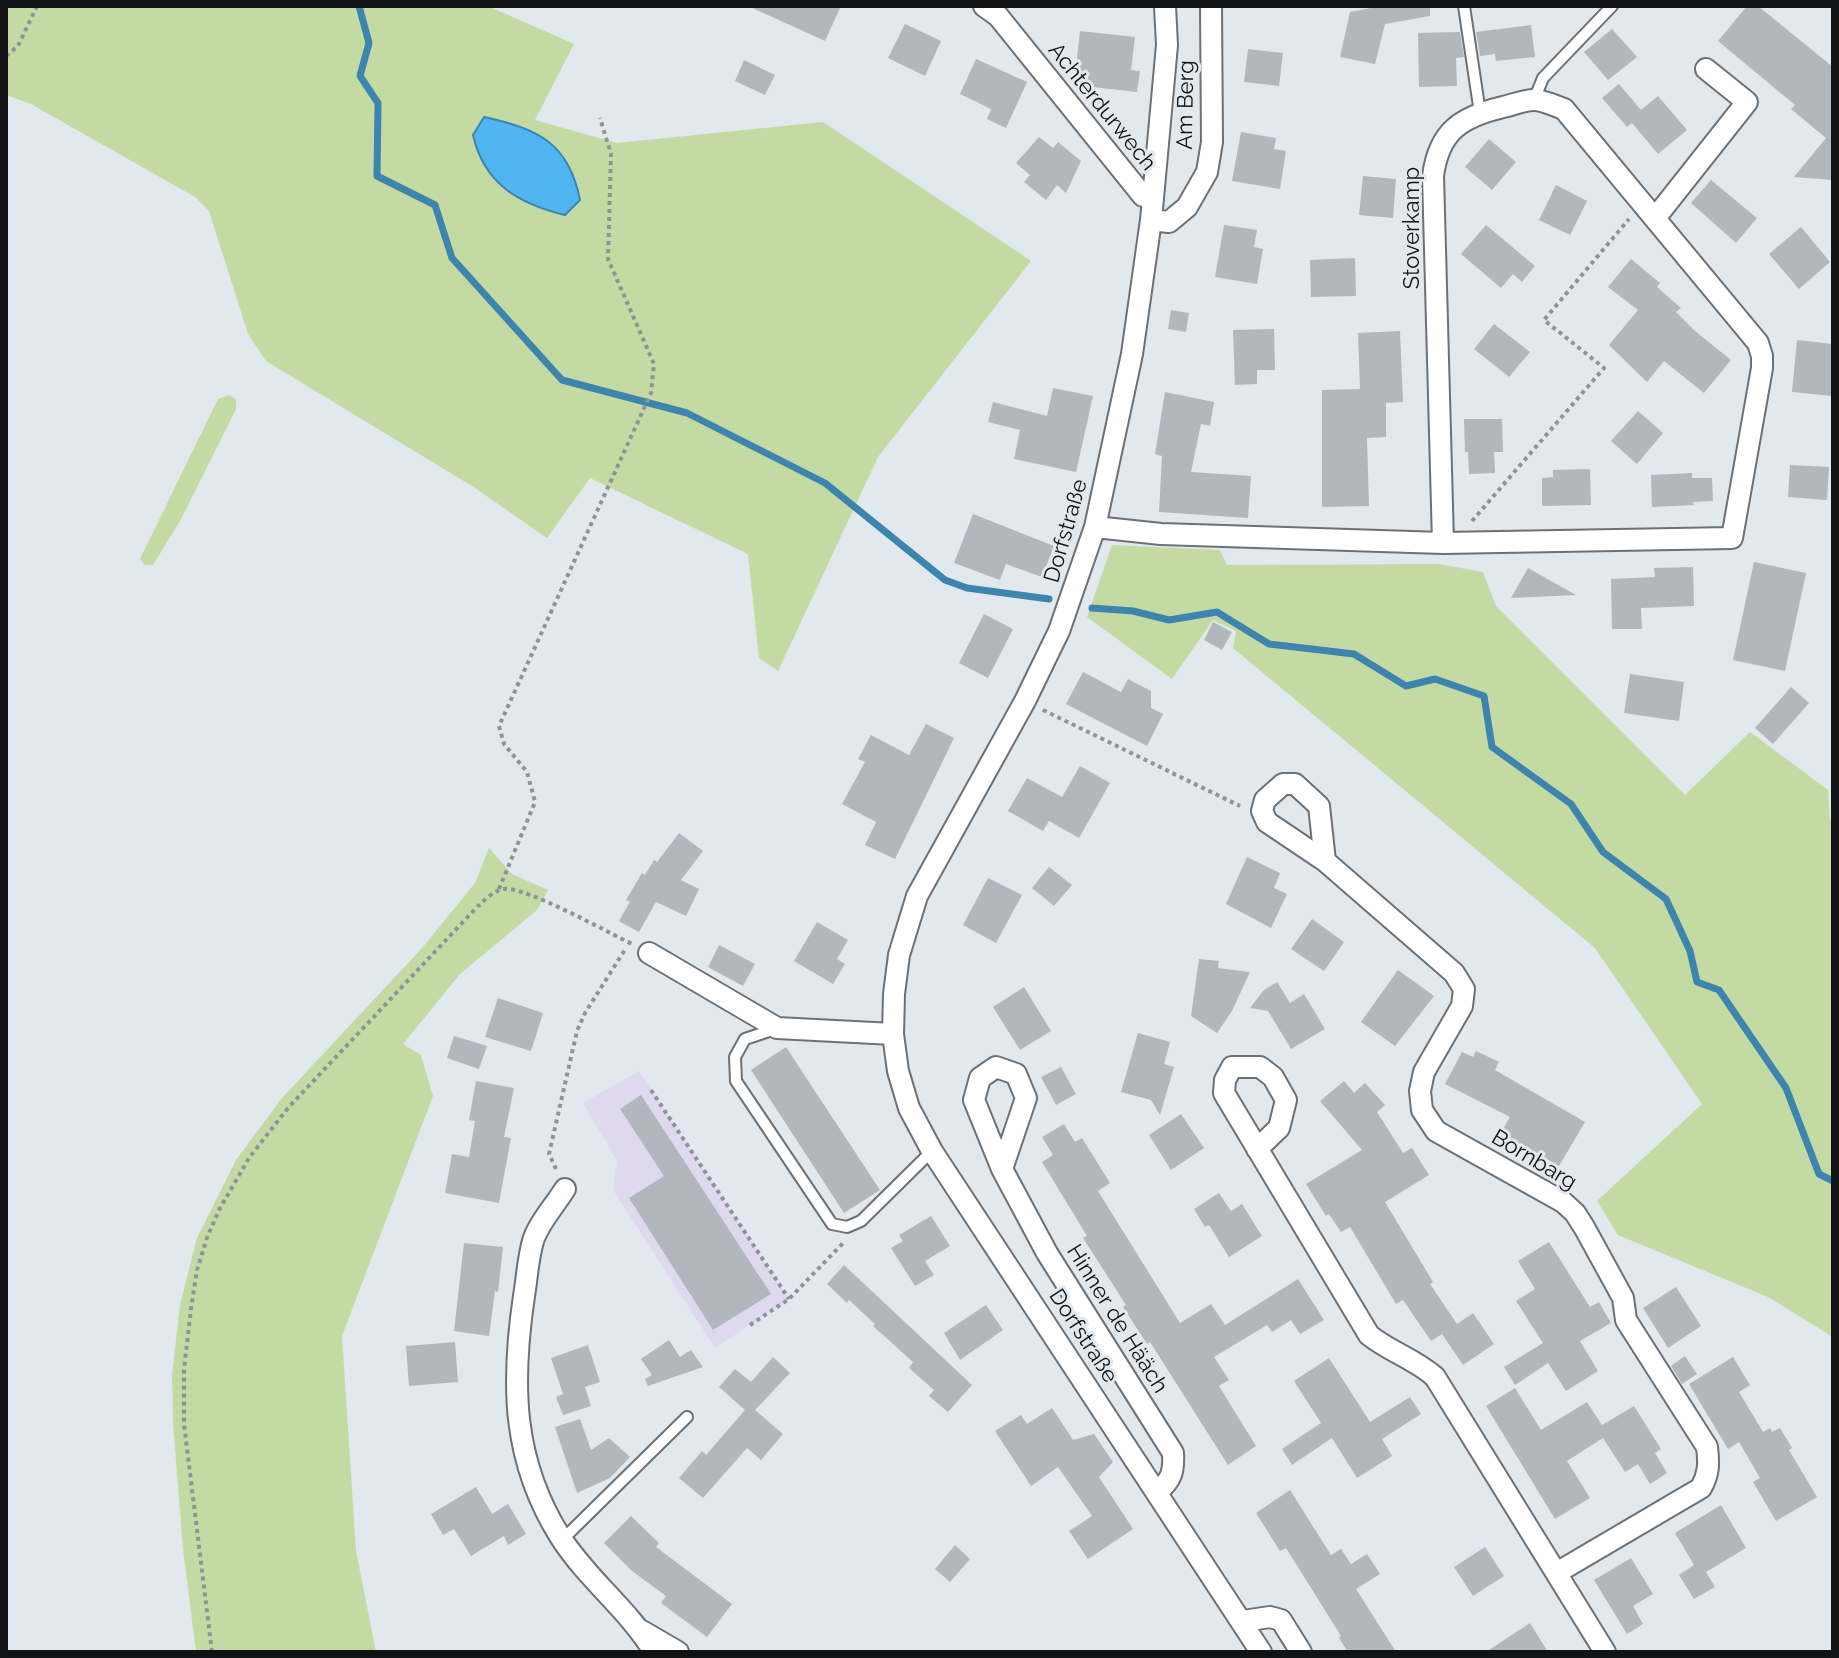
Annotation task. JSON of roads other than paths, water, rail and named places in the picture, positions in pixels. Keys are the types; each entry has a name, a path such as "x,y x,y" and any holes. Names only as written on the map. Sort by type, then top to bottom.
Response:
{"street":[{"name":"Achterdurwech","path":"984,6 998,16 1143,196 1153,198"},
{"name":"Dorfstraße","path":"1165,6 1167,45 1153,198 1160,221 1095,527 1059,631 1025,701 917,896 899,955 893,1034 898,1071 909,1108 932,1151 1261,1652"},
{"name":"Am Berg","path":"1160,221 1187,207 1207,172 1212,142 1211,6"},
{"path":"1650,209 1747,102 1706,69"},
{"name":"Stoverkamp","path":"1448,543 1433,176 1436,154 1457,125 1480,113 1534,100"},
{"path":"1095,527 1161,534 1448,543 1732,538 1762,356 1758,343 1564,109 1534,100"},
{"name":"Bornbarg","path":"1325,861 1319,806 1295,784 1283,784 1265,800 1262,811 1267,822 1325,861 1454,973 1464,989 1462,1006 1424,1072 1420,1091 1422,1110 1436,1131 1563,1202 1575,1213 1623,1298 1626,1320 1707,1447 1709,1464 1701,1488 1558,1572"},
{"path":"649,953 777,1028 893,1034"},
{"path":"1257,1149 1369,1335 1385,1348 1419,1363 1435,1377 1605,1652"},
{"name":"Hinner de Hääch","path":"1002,1169 1047,1253 1173,1453 1174,1469 1169,1483 1157,1492"},
{"path":"565,1189 533,1239 517,1347 516,1404 524,1457 542,1505 562,1540 593,1581 642,1631 654,1652"},
{"path":"1243,1621 1270,1617 1281,1620 1301,1652"},
{"path":"642,1631 678,1652"}],"lane":[{"path":"1464,6 1480,113"},
{"path":"1534,100 1543,78 1612,6"},
{"path":"777,1028 745,1039 735,1057 736,1081 832,1224 847,1227 861,1221 932,1151"},
{"path":"562,1540 687,1417"}],"water":[{"path":"484,117 535,133 559,152 575,181 580,200 565,215 519,198 495,179 478,152 473,135"}],"waterway":[{"path":"359,6 369,43 360,76 378,103 377,176 435,205 452,258 562,380 687,413 825,483 945,580 967,588 1049,599"},
{"path":"1092,608 1133,611 1169,620 1217,612 1269,644 1354,654 1406,686 1435,679 1484,696 1492,747 1571,804 1603,852 1666,899 1690,951 1697,982 1719,990 1786,1088 1819,1174 1833,1181"}]}
